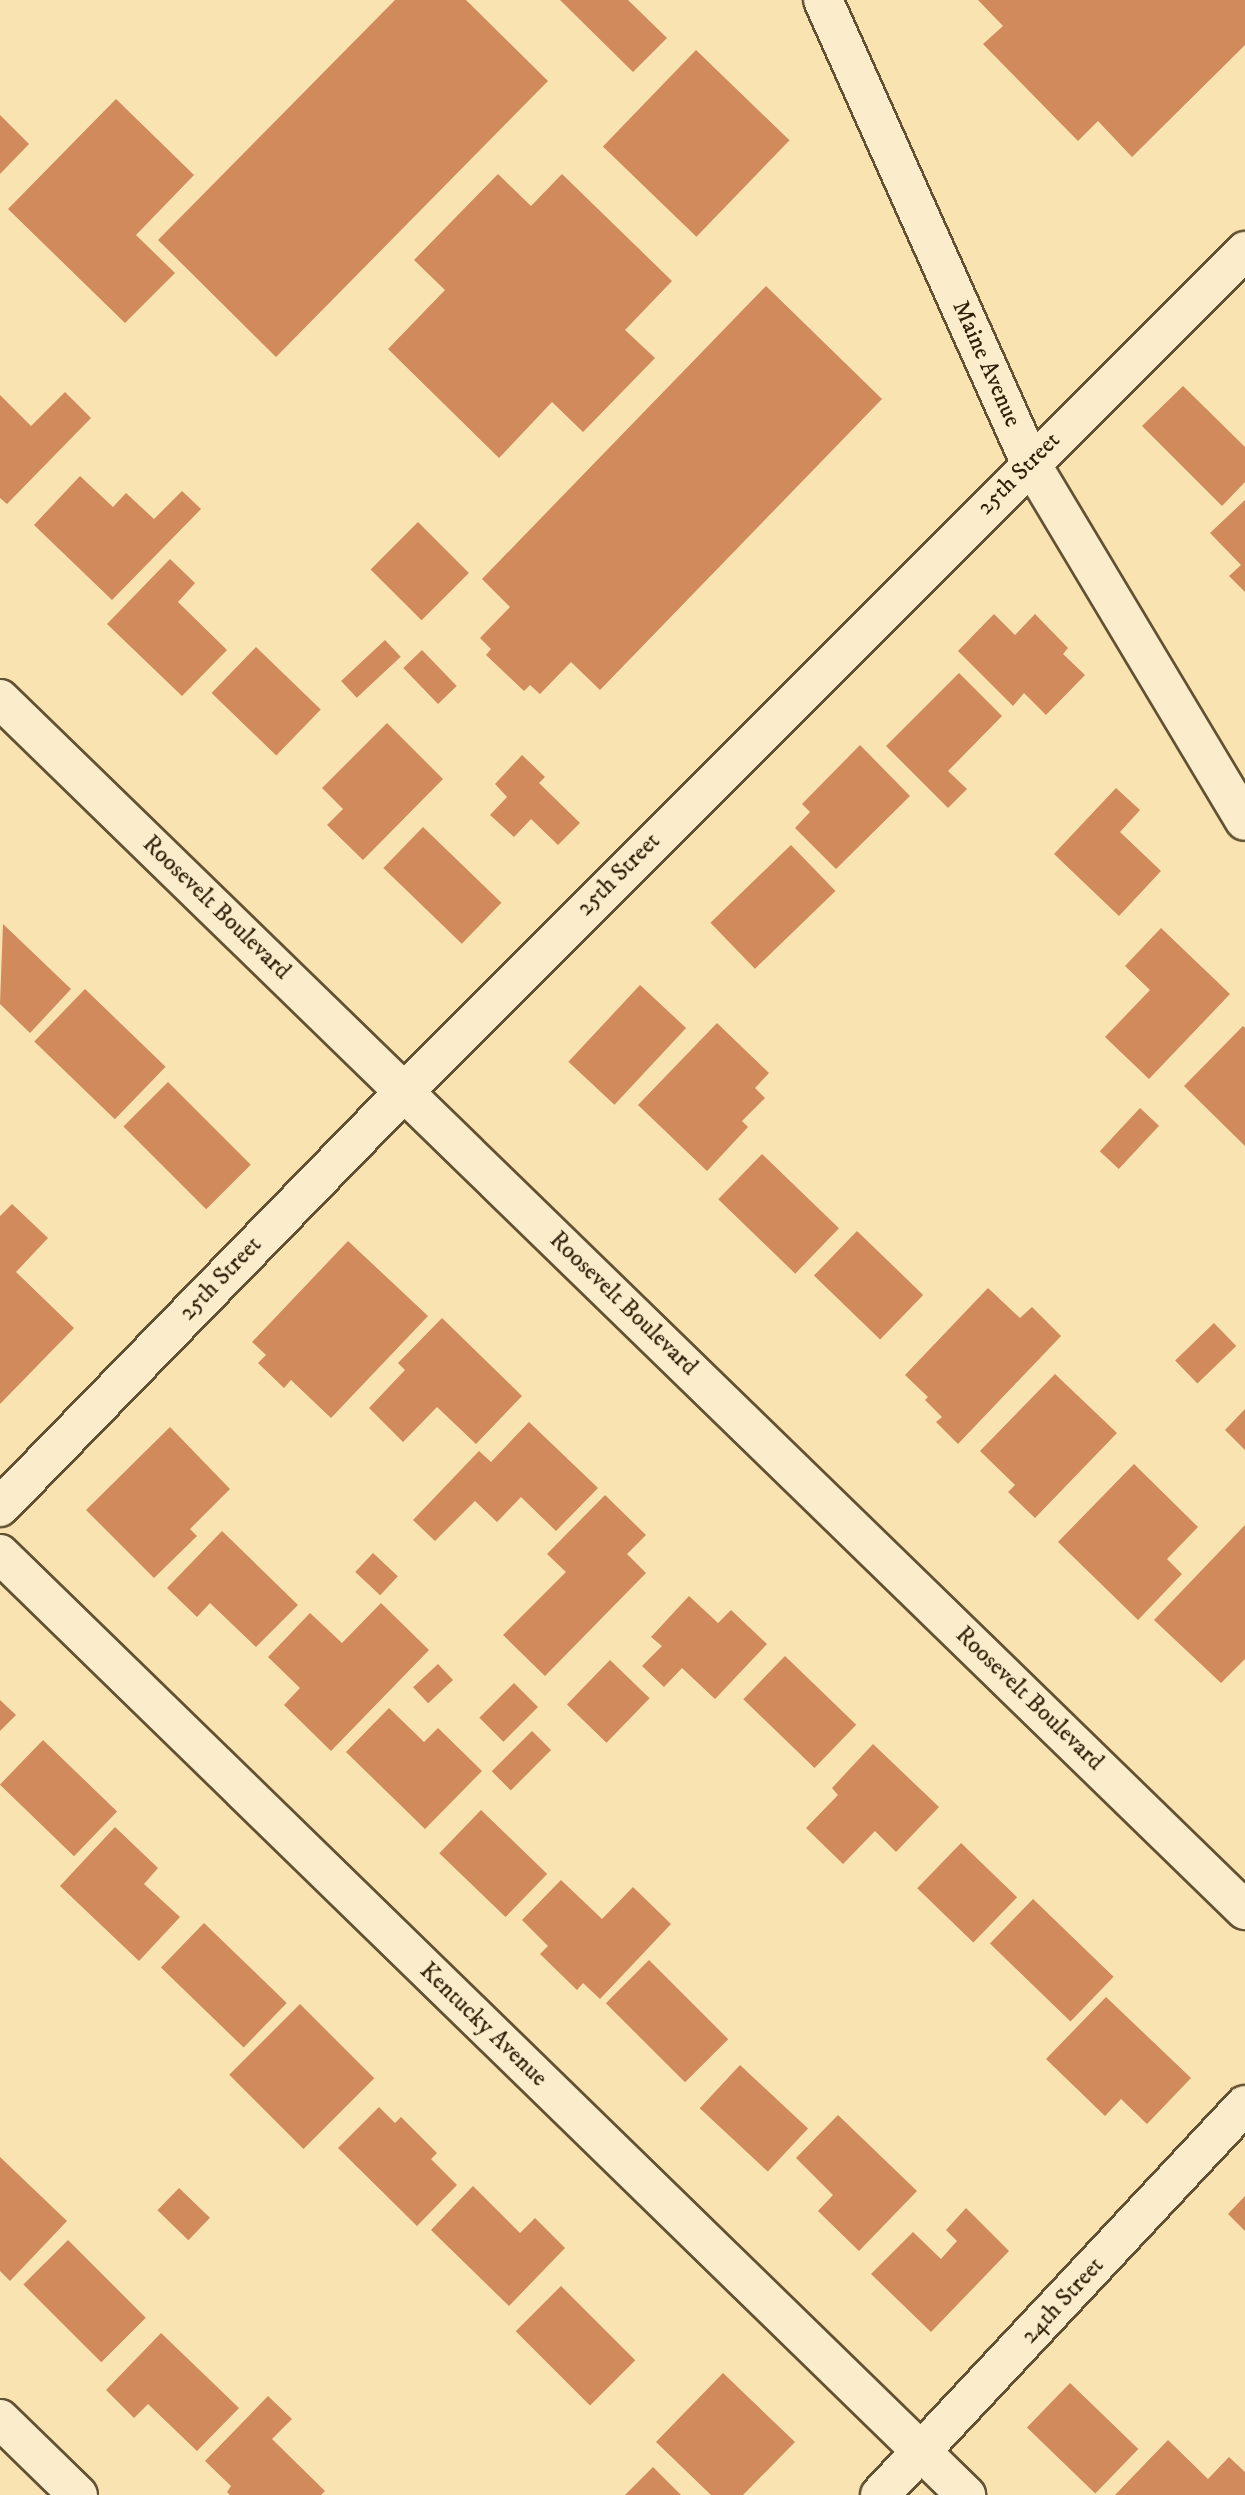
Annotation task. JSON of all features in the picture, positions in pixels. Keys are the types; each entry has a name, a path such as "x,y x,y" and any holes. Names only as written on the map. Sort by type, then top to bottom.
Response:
{"street":[{"name":"Maine Avenue","path":"823,0 1030,462 1245,821"},
{"name":"25th Street","path":"0,1507 405,1091 1030,462 1245,251"},
{"name":"Roosevelt Boulevard","path":"0,699 1245,1910"},
{"name":"Kentucky Avenue","path":"0,1554 966,2495"},
{"name":"24th Street","path":"880,2495 1245,2105"},
{"path":"0,2419 78,2495"}],"building":[{"path":"395,0 466,0 548,81 276,357 158,240"},
{"path":"560,0 628,0 667,38 633,72"},
{"path":"978,0 1245,0 1245,45 1132,157 1098,121 1078,141 983,44 1003,26"},
{"path":"696,50 790,140 696,237 603,146"},
{"path":"116,99 194,175 136,235 175,273 125,323 8,209"},
{"path":"0,115 29,144 0,174"},
{"path":"498,174 531,206 562,174 672,281 625,330 655,358 583,432 552,402 499,458 388,349 445,290 414,260"},
{"path":"766,286 882,399 600,690 571,662 540,694 530,685 524,691 486,655 491,649 480,638 510,607 482,579"},
{"path":"1183,386 1245,447 1245,482 1222,506 1142,426"},
{"path":"65,392 91,418 7,504 0,498 0,395 31,426"},
{"path":"80,476 113,507 126,493 154,519 182,491 201,509 112,600 34,525"},
{"path":"1245,500 1245,592 1229,576 1241,565 1210,533"},
{"path":"418,522 469,573 422,620 371,569"},
{"path":"170,559 195,583 178,602 227,650 182,696 107,624"},
{"path":"994,614 1015,635 1035,614 1068,648 1063,654 1085,675 1046,715 1024,693 1013,706 958,651"},
{"path":"385,640 401,657 357,698 341,681"},
{"path":"256,647 321,710 276,756 212,693"},
{"path":"422,650 457,686 438,704 403,668"},
{"path":"959,673 1002,716 948,771 967,789 948,808 886,746"},
{"path":"387,723 443,779 363,860 327,825 343,809 322,788"},
{"path":"860,745 910,796 836,869 795,828 810,812 802,804"},
{"path":"522,755 545,777 539,783 580,823 558,845 531,819 514,837 490,815 507,797 495,784"},
{"path":"1116,788 1140,810 1120,832 1161,871 1119,916 1054,854"},
{"path":"423,827 501,903 462,944 383,868"},
{"path":"791,845 835,891 755,969 710,923"},
{"path":"3,924 71,989 30,1033 0,1004"},
{"path":"1161,928 1230,994 1149,1079 1105,1037 1150,990 1125,966"},
{"path":"640,985 686,1028 614,1105 568,1062"},
{"path":"85,989 166,1067 115,1119 34,1042"},
{"path":"717,1023 769,1073 755,1088 765,1098 742,1121 748,1127 707,1171 638,1105"},
{"path":"1243,1026 1245,1028 1245,1146 1184,1086"},
{"path":"168,1082 251,1165 206,1209 123,1127"},
{"path":"1140,1108 1159,1126 1119,1169 1100,1151"},
{"path":"762,1154 839,1228 795,1274 718,1199"},
{"path":"12,1204 48,1238 16,1272 74,1328 0,1404 0,1216"},
{"path":"857,1231 923,1295 880,1340 814,1276"},
{"path":"348,1241 428,1316 331,1418 291,1380 284,1388 258,1363 266,1355 252,1342"},
{"path":"988,1288 1020,1318 1032,1307 1061,1336 958,1444 936,1422 942,1417 925,1400 928,1397 905,1375"},
{"path":"442,1318 522,1396 476,1444 437,1407 403,1442 369,1408 405,1370 398,1363"},
{"path":"1214,1323 1236,1346 1197,1384 1175,1361"},
{"path":"1055,1374 1117,1433 1035,1518 1008,1492 1015,1485 980,1451"},
{"path":"1245,1409 1245,1450 1225,1430"},
{"path":"529,1422 598,1488 556,1531 521,1497 497,1522 475,1501 435,1541 413,1520 479,1451 491,1462"},
{"path":"170,1427 230,1489 190,1529 197,1536 154,1578 86,1510"},
{"path":"1134,1464 1198,1527 1167,1559 1182,1574 1138,1620 1058,1542"},
{"path":"605,1495 646,1535 627,1554 646,1573 545,1676 503,1635 566,1572 547,1554"},
{"path":"1245,1525 1245,1659 1221,1683 1154,1620"},
{"path":"222,1531 298,1605 256,1647 210,1603 197,1617 167,1588"},
{"path":"373,1553 398,1576 380,1595 355,1572"},
{"path":"689,1596 718,1623 731,1610 767,1644 715,1699 682,1668 664,1687 642,1666 662,1646 651,1637"},
{"path":"381,1603 429,1650 331,1751 284,1705 300,1688 268,1657 310,1613 342,1643"},
{"path":"785,1656 856,1725 815,1768 743,1699"},
{"path":"610,1660 650,1698 606,1743 567,1705"},
{"path":"438,1664 453,1680 428,1703 413,1687"},
{"path":"514,1683 538,1707 503,1742 479,1718"},
{"path":"0,1700 16,1715 0,1731"},
{"path":"389,1708 424,1742 438,1728 482,1771 425,1829 346,1752"},
{"path":"532,1731 551,1750 511,1790 492,1771"},
{"path":"43,1740 117,1812 74,1856 0,1785"},
{"path":"873,1744 939,1807 896,1852 875,1831 843,1864 806,1828 838,1795 832,1788"},
{"path":"481,1810 547,1874 505,1917 439,1853"},
{"path":"115,1827 158,1868 144,1884 180,1917 139,1961 60,1886"},
{"path":"961,1843 1017,1897 973,1943 917,1888"},
{"path":"561,1880 602,1919 633,1887 671,1924 600,1999 583,1983 577,1990 540,1954 548,1946 522,1920"},
{"path":"1033,1899 1114,1977 1070,2021 990,1944"},
{"path":"204,1923 287,2003 244,2047 161,1968"},
{"path":"649,1960 728,2039 685,2082 606,2003"},
{"path":"1106,1997 1191,2078 1147,2124 1121,2099 1105,2116 1046,2059"},
{"path":"300,2004 374,2078 304,2149 229,2075"},
{"path":"740,2065 808,2128 768,2172 700,2108"},
{"path":"379,2107 395,2123 401,2117 437,2153 431,2159 457,2185 417,2226 338,2148"},
{"path":"838,2115 917,2191 859,2251 818,2211 833,2195 796,2158"},
{"path":"0,2157 67,2221 10,2281 0,2271"},
{"path":"473,2186 520,2233 535,2218 565,2248 509,2306 431,2230"},
{"path":"179,2188 210,2218 188,2240 157,2210"},
{"path":"1245,2196 1245,2231 1228,2214"},
{"path":"966,2208 1009,2251 931,2332 871,2274 913,2232 941,2259 957,2241 946,2230"},
{"path":"68,2240 146,2318 101,2362 23,2285"},
{"path":"561,2286 635,2360 590,2406 516,2331"},
{"path":"161,2333 239,2408 197,2451 148,2404 134,2418 106,2390"},
{"path":"723,2373 795,2442 743,2495 711,2495 656,2442"},
{"path":"1070,2383 1138,2449 1095,2494 1027,2428"},
{"path":"268,2396 292,2419 272,2439 325,2491 321,2495 230,2495 227,2492 231,2486 205,2461"},
{"path":"1168,2440 1208,2479 1229,2457 1245,2472 1245,2495 1115,2495"},
{"path":"653,2467 681,2495 625,2495"}]}
